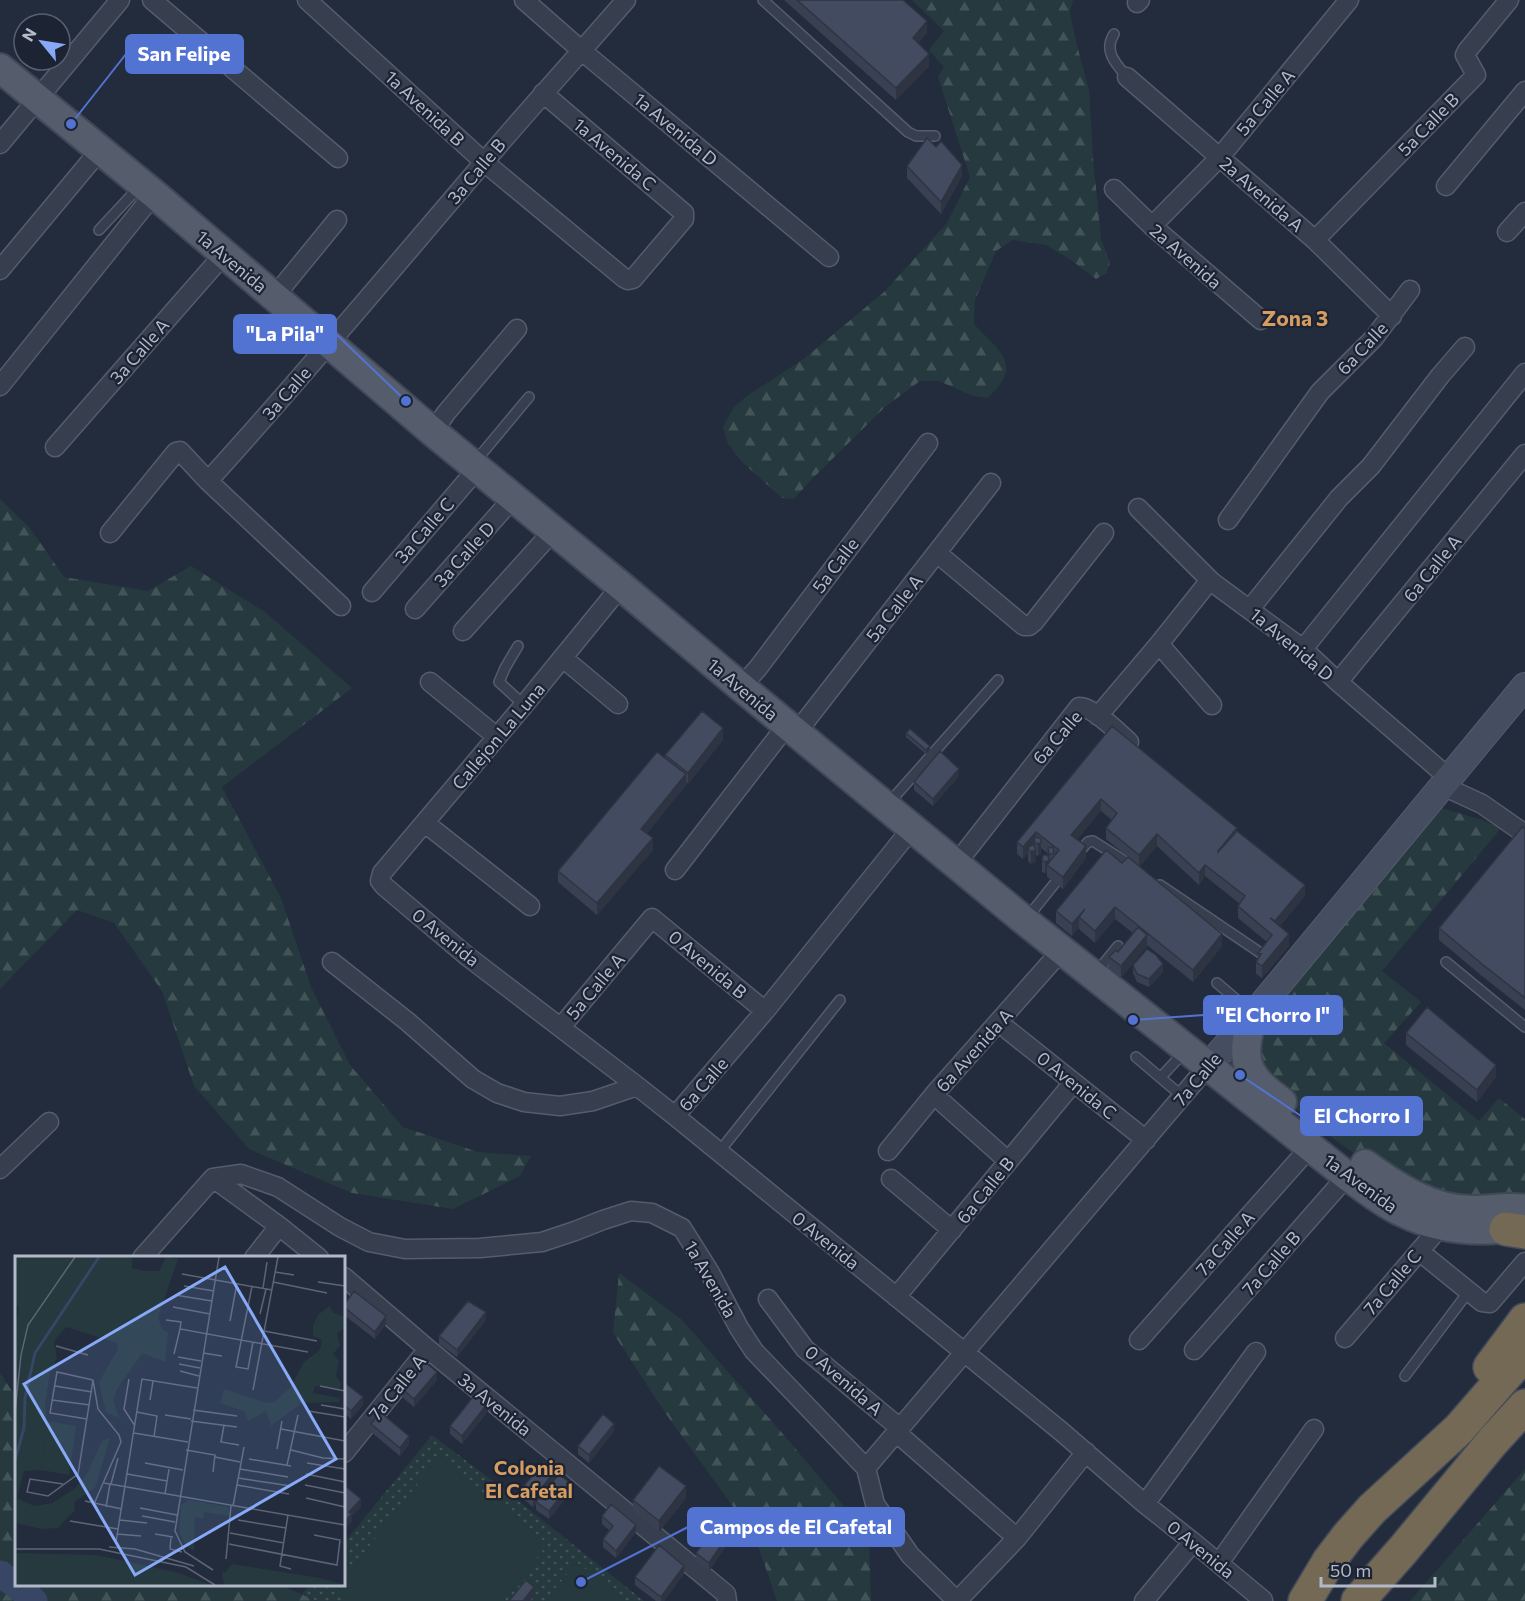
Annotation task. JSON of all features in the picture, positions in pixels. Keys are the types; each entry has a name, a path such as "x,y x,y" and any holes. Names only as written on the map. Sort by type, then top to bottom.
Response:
{"highway":[{"path":"1404,1479 1525,1320"},
{"path":"1305,1601 1329,1561 1348,1536 1372,1509 1459,1429 1525,1353"},
{"path":"1358,1601 1493,1440 1525,1406"}],"main road":[{"name":"1a Avenida","path":"0,68 148,189 475,467 1061,951 1347,1176 1399,1212 1440,1227 1477,1230 1520,1224"},
{"path":"1254,1014 1248,1032 1247,1059 1250,1072 1267,1090 1312,1127 1391,1183 1417,1197 1440,1205 1472,1210 1511,1208 1520,1224"}],"street":[{"path":"0,144 120,0"},
{"path":"152,0 338,158"},
{"name":"1a Avenida B","path":"307,0 484,162 628,280"},
{"name":"1a Avenida D","path":"524,0 829,257"},
{"name":"3a Calle B","path":"329,345 543,93 626,0"},
{"name":"5a Calle A","path":"1152,226 1220,156 1349,0"},
{"name":"5a Calle B","path":"1315,240 1476,75 1465,55 1509,0"},
{"name":"2a Avenida A","path":"1127,77 1315,240 1392,315"},
{"path":"1446,186 1525,91"},
{"name":"1a Avenida C","path":"543,93 685,215 633,279 628,280"},
{"path":"0,270 100,150"},
{"path":"0,386 148,189"},
{"name":"2a Avenida","path":"1114,189 1152,226 1261,320"},
{"path":"1507,232 1525,212"},
{"path":"274,297 337,220"},
{"name":"3a Calle A","path":"55,447 224,254"},
{"name":"6a Calle","path":"1227,520 1320,393 1374,338 1410,290"},
{"path":"433,432 516,329"},
{"name":"3a Calle","path":"208,481 329,345"},
{"path":"1250,609 1338,498 1371,466 1465,347"},
{"path":"1303,649 1525,373"},
{"name":"5a Calle","path":"741,687 758,668 928,443"},
{"path":"110,533 176,452 180,451 208,481 341,606"},
{"name":"6a Calle A","path":"1338,682 1525,454"},
{"name":"3a Calle C","path":"372,592 475,467"},
{"name":"5a Calle A","path":"792,729 992,483"},
{"name":"3a Calle D","path":"414,609 513,498"},
{"name":"1a Avenida D","path":"1138,508 1212,582 1303,649 1446,782 1525,834"},
{"path":"463,631 553,531"},
{"path":"937,553 1024,626 1029,626 1104,533"},
{"name":"6a Calle","path":"956,864 1079,707 1084,707 1098,716 1206,585 1212,582"},
{"name":"Callejon La Luna","path":"384,886 380,881 382,873 621,586"},
{"path":"1159,644 1212,705"},
{"path":"563,658 618,704"},
{"path":"430,682 497,737"},
{"name":"7a Calle","path":"866,1468 1182,1096 1198,1057 1254,1014 1285,971 1525,686"},
{"path":"1098,716 1141,752"},
{"path":"675,870 792,729"},
{"path":"425,823 530,906"},
{"name":"6a Calle","path":"675,1116 765,1011 912,828"},
{"name":"0 Avenida","path":"384,886 467,956 675,1116 1263,1600"},
{"name":"5a Calle A","path":"561,1028 652,918"},
{"name":"0 Avenida B","path":"652,918 765,1011"},
{"name":"6a Avenida A","path":"888,1150 1061,951"},
{"path":"332,962 408,1022 473,1078 497,1093 524,1102 560,1107 593,1101 637,1086"},
{"name":"0 Avenida C","path":"1008,1030 1146,1140"},
{"name":"6a Calle B","path":"896,1297 1073,1083"},
{"path":"943,1103 1008,1161"},
{"path":"0,1169 49,1122"},
{"name":"7a Calle A","path":"1139,1340 1311,1146"},
{"name":"1a Avenida","path":"213,1178 241,1174 278,1187 340,1227 369,1242 405,1249 480,1248 542,1242 631,1211 652,1213 682,1228 754,1351 866,1468 875,1504 910,1555 957,1601"},
{"name":"7a Calle B","path":"1194,1350 1347,1176"},
{"path":"143,1256 213,1178 318,1256"},
{"path":"891,1179 952,1230"},
{"path":"255,1256 279,1226"},
{"name":"7a Calle C","path":"1345,1338 1440,1227"},
{"path":"1419,1251 1482,1302 1490,1304 1525,1262"},
{"name":"3a Avenida","path":"346,1285 428,1349 726,1594 727,1601"},
{"name":"0 Avenida A","path":"768,1299 805,1348 1017,1538"},
{"name":"7a Calle A","path":"345,1452 428,1349"},
{"path":"1145,1504 1256,1352"},
{"path":"1219,1563 1314,1429"},
{"path":"957,1601 1017,1538 1086,1452"},
{"path":"1144,1601 1193,1542"}],"lane":[{"path":"763,0 908,132 916,136 935,136"},
{"path":"1114,34 1110,40 1110,53 1114,62 1127,77"},
{"path":"99,230 148,189"},
{"name":"3a Calle C","path":"475,467 529,397"},
{"path":"518,646 499,682 524,705"},
{"path":"886,806 998,680"},
{"path":"1079,852 1088,842 1093,841 1143,873"},
{"path":"1152,879 1265,956"},
{"path":"1025,921 1055,883"},
{"path":"1093,976 1118,946"},
{"path":"1446,962 1525,1027"},
{"path":"1217,983 1254,1014"},
{"path":"719,1152 840,1000"},
{"path":"1136,1057 1182,1096"},
{"path":"1161,1077 1198,1057"},
{"path":"1405,1376 1469,1291"}],"green space":[{"path":"912,0 1073,0 1070,13 1089,90 1101,239 1110,262 1107,273 1096,279 1046,245 1013,240 996,251 975,300 974,324 1004,359 1005,376 998,386 987,398 973,396 939,381 920,381 886,406 794,499 782,498 741,461 728,444 723,427 734,407 805,358 884,292 947,223 970,177 938,77 944,67 929,50 944,31"},
{"path":"0,499 30,528 64,577 148,591 191,566 265,612 352,688 222,787 281,898 311,987 350,1065 403,1127 478,1152 531,1156 520,1176 453,1209 352,1193 249,1149 194,1086 162,991 114,923 77,910 0,989"},
{"path":"1438,807 1501,828 1382,971 1421,1002 1384,1043 1479,1121 1499,1098 1525,1119 1525,1197 1458,1201 1369,1164 1263,1082 1258,1071 1261,1015"},
{"path":"619,1273 681,1319 869,1536 871,1601 777,1601 755,1537 666,1414 613,1333"},
{"path":"0,1373 15,1396 15,1586 282,1586 317,1601 0,1601"},
{"path":"432,1435 644,1601 317,1601 302,1594 309,1586 345,1586 345,1542"},
{"path":"439,1457 548,1544 503,1601 347,1601 334,1590 337,1586 345,1586 345,1577"},
{"path":"1525,1469 1525,1601 1410,1601"},
{"path":"577,1562 624,1601 545,1601"}],"building":[{"path":"797,0 903,0 927,21 913,38 929,54 896,88"},
{"path":"927,138 936,147 941,141 962,165 941,202 907,166"},
{"path":"702,711 723,728 688,773 665,755"},
{"path":"1112,726 1237,828 1218,852 1237,831 1305,885 1275,921 1270,918 1289,934 1262,966 1256,962 1261,954 1258,953 1272,935 1238,906 1245,896 1205,865 1199,873 1157,834 1139,855 1106,828 1117,813 1101,799 1071,835 1086,846 1063,877 1047,865 1059,850 1036,832 1023,847 1017,842"},
{"path":"910,729 930,746 926,750 906,733"},
{"path":"940,751 959,769 933,799 914,782"},
{"path":"657,752 686,774 641,829 653,838 597,903 558,871"},
{"path":"1522,827 1525,829 1525,998 1439,928"},
{"path":"1037,837 1041,839 1041,843 1035,843 1034,839"},
{"path":"1032,845 1036,850 1031,852 1028,849"},
{"path":"1053,847 1054,853 1049,854 1048,848"},
{"path":"1106,850 1122,863 1128,857 1222,934 1193,970 1115,907 1095,931 1079,917 1085,909 1072,924 1056,911"},
{"path":"1043,855 1047,855 1048,861 1042,860"},
{"path":"1138,927 1147,935 1121,966 1109,957 1116,950 1118,952"},
{"path":"1147,949 1163,964 1149,979 1137,974 1133,965"},
{"path":"1427,1007 1496,1065 1477,1090 1406,1033"},
{"path":"354,1291 386,1316 375,1332 345,1308 345,1304"},
{"path":"468,1301 486,1312 457,1350 439,1336"},
{"path":"425,1362 437,1372 414,1399 402,1389"},
{"path":"345,1383 363,1397 351,1411 345,1406"},
{"path":"476,1393 488,1403 462,1436 450,1426"},
{"path":"380,1412 409,1436 400,1448 371,1424"},
{"path":"603,1414 614,1424 589,1455 578,1446"},
{"path":"544,1462 555,1471 533,1499 521,1489"},
{"path":"659,1466 686,1486 659,1521 633,1500"},
{"path":"559,1474 571,1484 549,1511 536,1502"},
{"path":"345,1486 361,1499 349,1512 352,1514 345,1521"},
{"path":"611,1504 636,1525 616,1551 603,1539 613,1526 602,1516"},
{"path":"716,1526 728,1535 709,1563 696,1553"},
{"path":"659,1545 684,1566 661,1597 635,1577"},
{"path":"526,1580 534,1587 523,1601 509,1601"}],"waterway":[{"path":"0,1574 15,1584"},
{"path":"18,1586 34,1601"}],"place":[{"name":"San Felipe","path":"71,124"},
{"name":"\"La Pila\"","path":"406,401"},
{"name":"\"El Chorro I\"","path":"1133,1020"},
{"name":"El Chorro I","path":"1240,1075"},
{"name":"Campos de El Cafetal","path":"581,1582"}],"district":[{"name":"Zona 3","path":"1295,317"},
{"name":"Colonia El Cafetal","path":"529,1478"}]}
